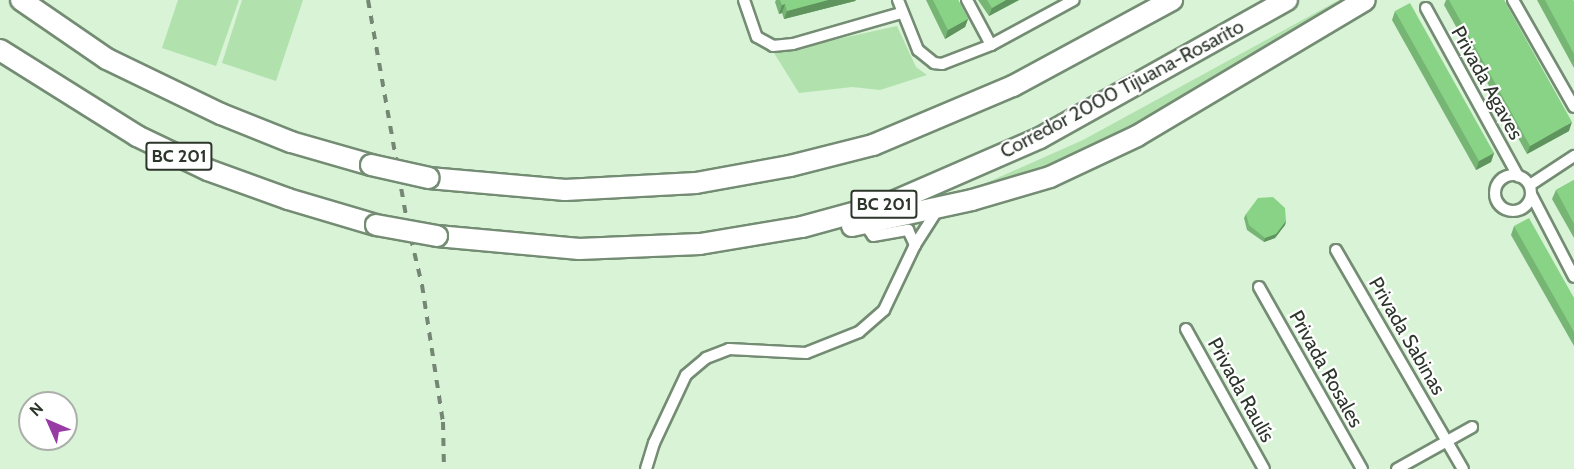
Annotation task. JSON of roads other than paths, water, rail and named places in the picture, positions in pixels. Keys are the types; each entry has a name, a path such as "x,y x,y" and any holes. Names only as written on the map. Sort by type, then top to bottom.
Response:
{"highway":[{"name":"BC 201","path":"21,0 107,59 221,114 291,142 371,165 429,178 565,190 696,183 790,166 873,145 1002,91 1172,0"},
{"name":"Corredor 2000 Tijuana-Rosarito","path":"861,217 1040,138 1287,0"},
{"path":"861,217 940,206 1010,191 1050,177 1126,141 1365,0"},
{"name":"BC 201","path":"0,50 137,136 208,170 307,206 376,225 437,236 579,249 700,244 861,217"}],"street":[{"path":"744,0 753,30 764,43 793,45 901,13"},
{"path":"897,0 910,38 925,58 934,63 953,62 991,45 1062,3 1074,0"},
{"path":"967,0 991,45"},
{"path":"1513,0 1574,107"},
{"name":"Privada Agaves","path":"1426,8 1518,176"},
{"path":"1574,156 1531,190 1525,207 1512,212 1497,201 1500,181 1518,176 1531,190 1574,277"},
{"path":"646,469 654,443 686,375 706,358 729,349 806,353 859,332 884,310 915,245 940,206"},
{"path":"861,217 873,236 908,231 915,245"},
{"name":"Privada Sabinas","path":"1336,250 1463,469"},
{"name":"Privada Rosales","path":"1259,287 1362,469"},
{"name":"Privada Raulís","path":"1186,329 1264,469"},
{"path":"1397,469 1472,427"}],"railway":[{"path":"368,0 407,222 422,285 443,422 444,469"}]}
